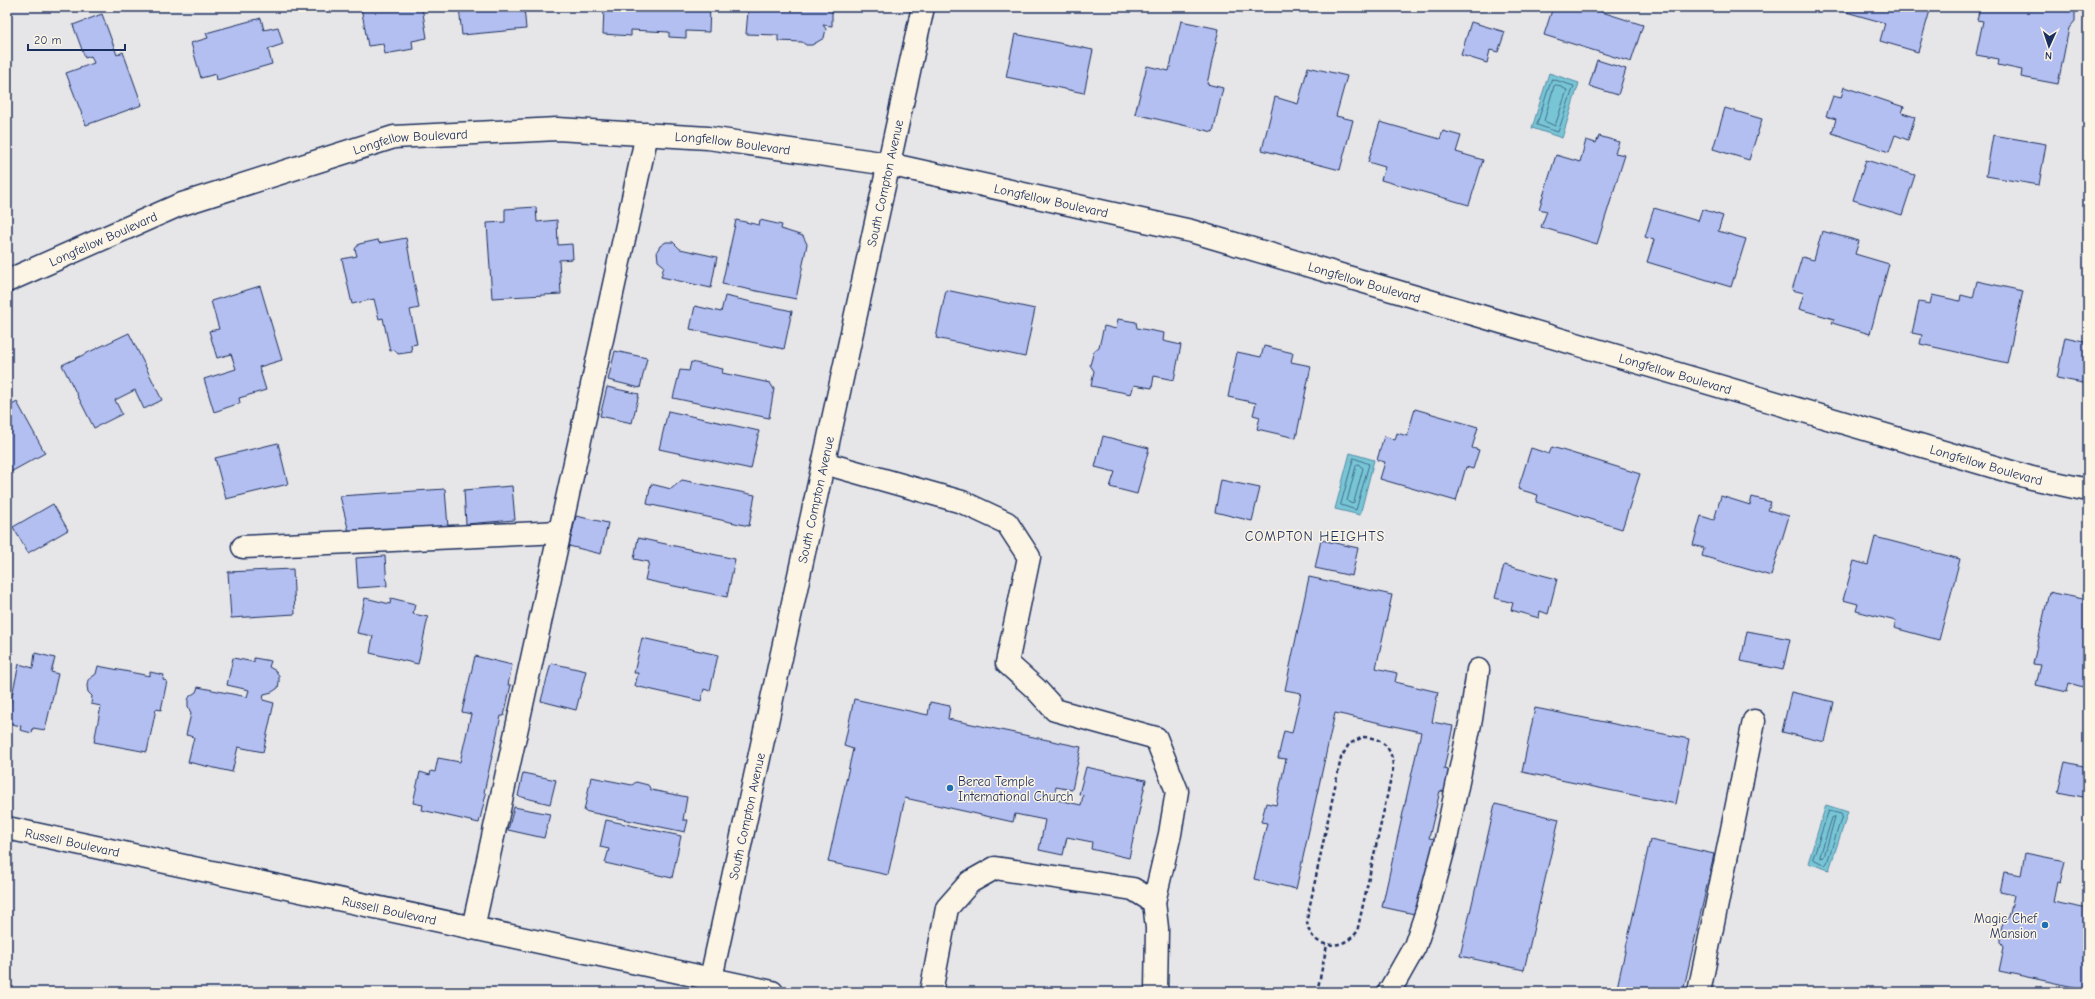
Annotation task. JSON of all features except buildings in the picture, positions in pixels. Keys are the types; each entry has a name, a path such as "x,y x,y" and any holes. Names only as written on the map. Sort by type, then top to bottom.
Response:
{"street":[{"name":"South Compton Avenue","path":"710,986 922,7"},
{"name":"Longfellow Boulevard","path":"7,281 179,206 394,137 557,128 708,138 888,164 1191,231 2032,478 2088,490"},
{"path":"473,928 647,134"},
{"path":"824,463 962,502 1008,523 1029,557 1007,663 1036,690 1054,710 1156,738 1177,791 1170,834 1154,902 1157,928 1156,992"},
{"path":"243,547 560,532"},
{"path":"1389,992 1415,946 1428,908 1446,836 1471,719 1478,670"},
{"path":"1699,992 1754,721"},
{"name":"Russell Boulevard","path":"7,828 473,928 710,986 772,992"},
{"path":"931,992 947,908 970,882 995,868 1133,889 1154,902"}],"path":[{"path":"1373,737 1381,741 1393,757 1393,769 1378,841 1357,932 1351,940 1342,944 1327,945 1315,940 1309,933 1307,919 1341,758 1349,744 1356,740 1373,737"},
{"path":"1317,992 1327,945"}],"water":[{"path":"1549,73 1579,83 1562,138 1532,128"},
{"path":"1350,453 1374,460 1360,515 1335,509"},
{"path":"1826,805 1848,812 1829,870 1808,863"}],"place":[{"name":"Berea Temple International Church","path":"950,788"},
{"name":"Magic Chef Mansion","path":"2045,925"}],"district":[{"name":"COMPTON HEIGHTS","path":"1315,536"}]}
